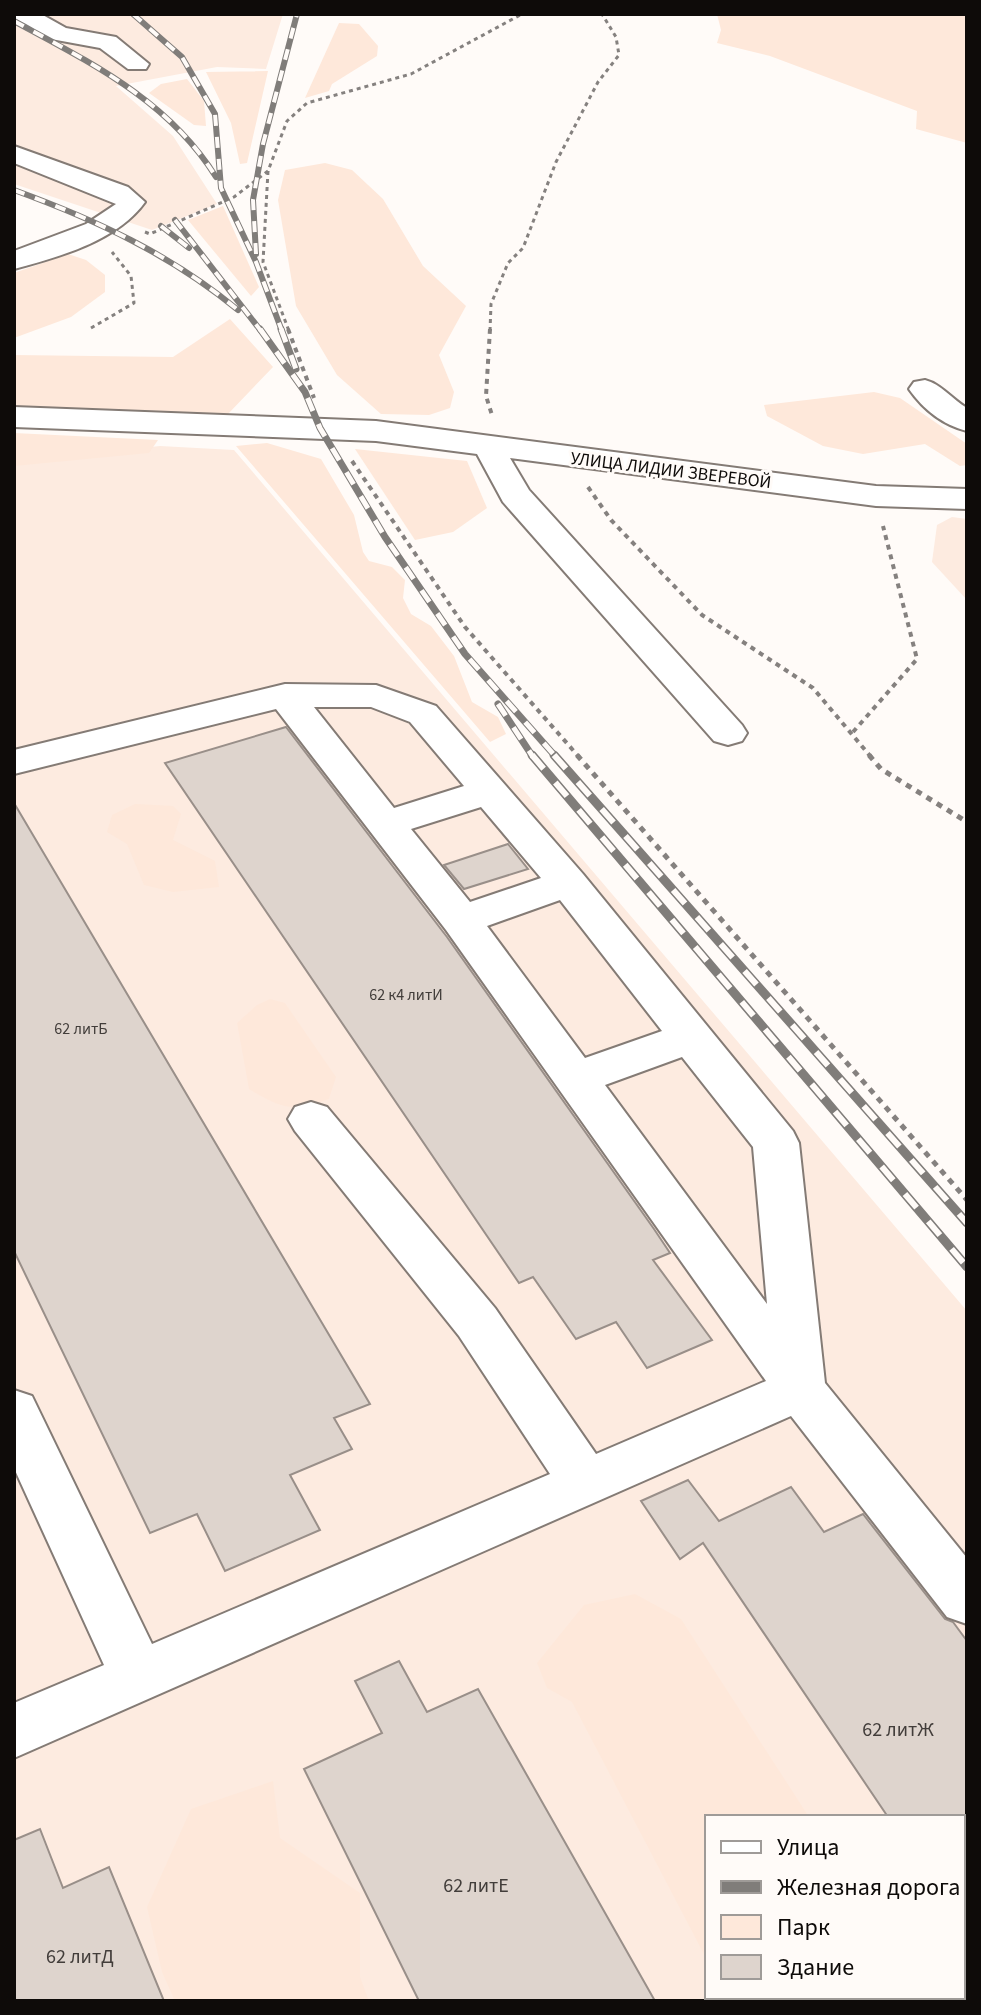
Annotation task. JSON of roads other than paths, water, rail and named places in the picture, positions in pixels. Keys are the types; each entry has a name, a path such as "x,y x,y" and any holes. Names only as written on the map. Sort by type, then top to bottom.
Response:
{"street":[{"path":"24,14 59,34 107,42 137,64"},
{"path":"24,46 59,34"},
{"path":"14,154 118,193 131,202 127,211 102,225 14,260"},
{"path":"925,389 941,406 967,421"},
{"name":"УЛИЦА ЛИДИИ ЗВЕРЕВОЙ","path":"14,417 376,431 876,496 967,499"},
{"path":"495,448 492,456 515,495 728,733"},
{"path":"14,762 285,695 376,696 423,714 568,883 776,1143 800,1389"},
{"path":"285,695 461,920 800,1389 967,1600"},
{"path":"385,824 489,791"},
{"path":"461,920 568,883"},
{"path":"575,1078 691,1037"},
{"path":"311,1119 477,1322 585,1482"},
{"path":"14,1731 800,1389"},
{"path":"14,1411 138,1676"}],"railway":[{"path":"133,14 182,57 215,114 221,188 256,262 282,331"},
{"path":"256,254 253,200 263,144 297,14"},
{"path":"14,21 99,69 151,105 197,150 216,177"},
{"path":"14,190 131,240 186,272 238,310"},
{"path":"175,220 261,331"},
{"path":"161,226 189,248"},
{"path":"260,329 305,392 320,428 385,537 465,654 556,757"},
{"path":"281,329 296,369"},
{"path":"498,704 533,757"},
{"path":"532,755 967,1267"},
{"path":"554,755 967,1223"}]}
